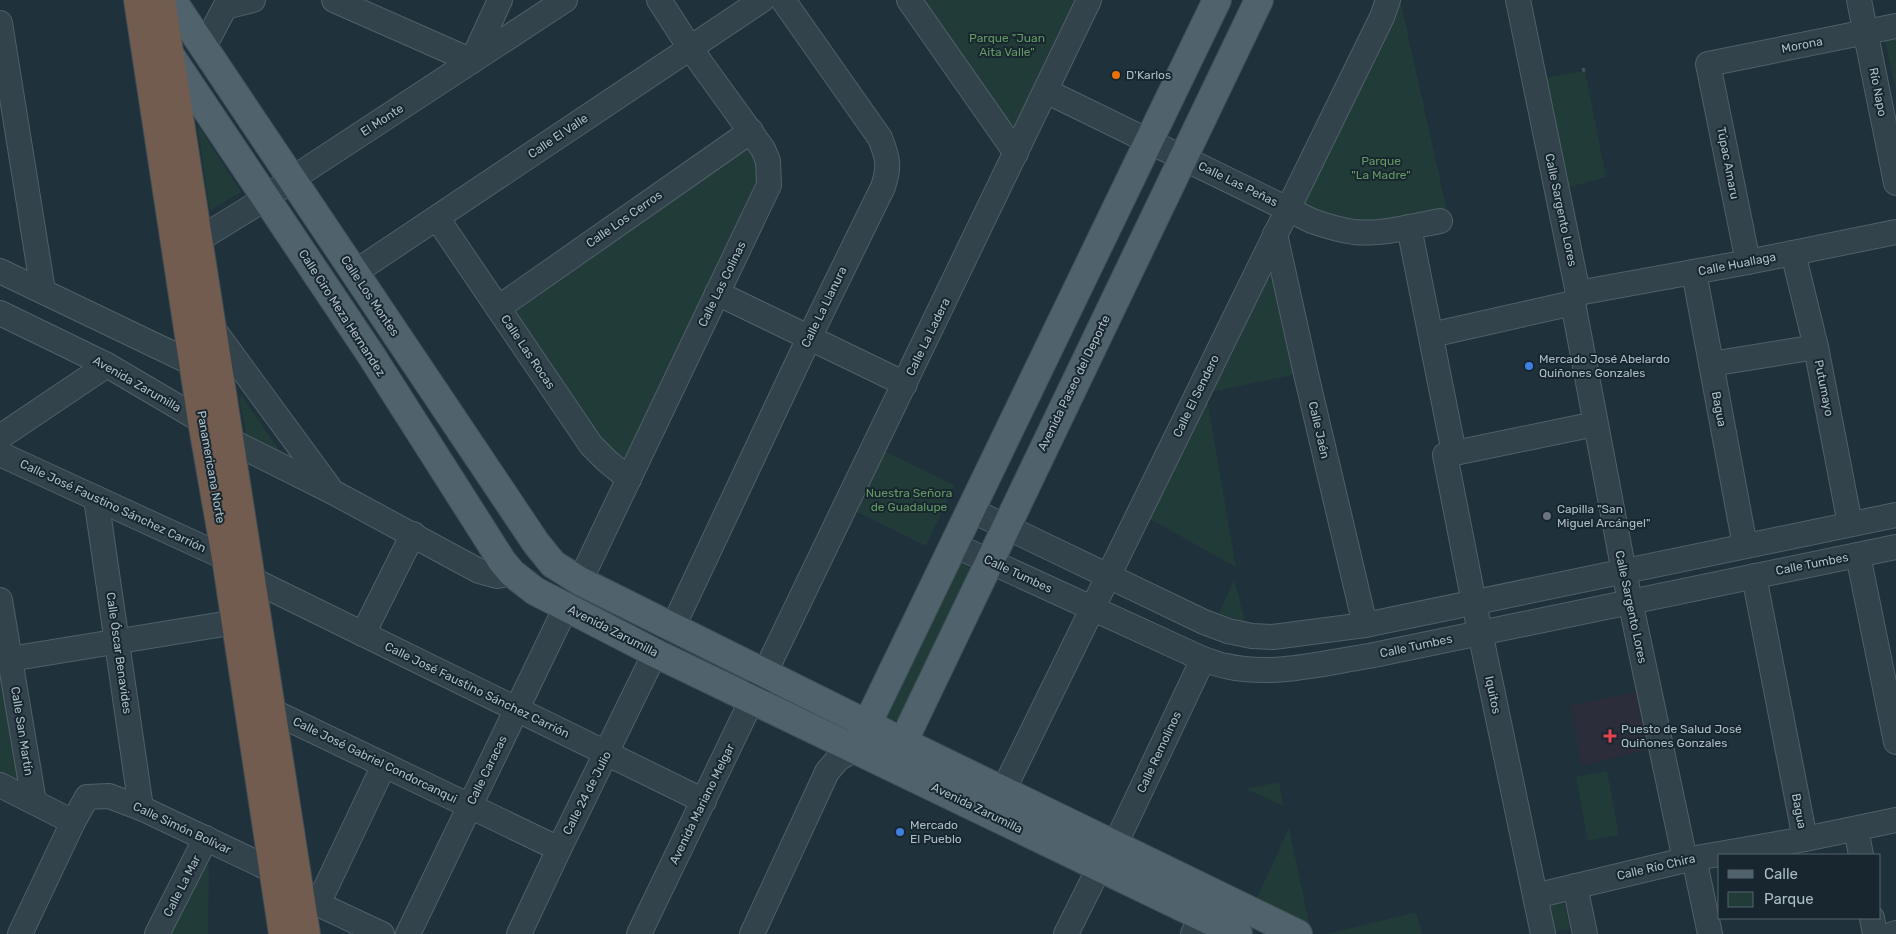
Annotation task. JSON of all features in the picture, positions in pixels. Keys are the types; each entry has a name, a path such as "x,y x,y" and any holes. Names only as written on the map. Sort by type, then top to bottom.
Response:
{"highway":[{"name":"Panamericana Norte","path":"138,0 283,934"},
{"name":"Panamericana Norte","path":"161,0 272,711 310,905 306,934"}],"main road":[{"name":"Calle Los Montes","path":"172,0 543,554 552,564 580,581"},
{"path":"855,749 1217,0"},
{"name":"Avenida Paseo del Deporte","path":"892,767 1005,526 1259,0"},
{"name":"Calle Ciro Meza Hernandez","path":"170,55 371,355 502,561 512,573"},
{"name":"Avenida Zarumilla","path":"512,573 535,590 655,653 1099,868 1197,925 1238,934"},
{"path":"580,581 903,742 1298,934"}],"street":[{"path":"204,47 223,3 253,0"},
{"path":"334,0 377,9 472,61 500,0"},
{"name":"El Monte","path":"198,240 266,198 565,0"},
{"name":"Calle Las Colinas","path":"580,581 769,186 768,161 763,149 690,48 659,0"},
{"name":"Calle El Valle","path":"354,273 762,0"},
{"name":"Calle La Llanura","path":"673,627 809,338 883,187 888,172 888,157 880,138 783,0"},
{"path":"909,0 1016,153"},
{"name":"Calle La Ladera","path":"766,674 1089,0"},
{"name":"Calle El Sendero","path":"1003,791 1382,17 1388,0"},
{"name":"Calle Sargento Lores","path":"1518,0 1575,298 1595,424 1624,572 1689,859 1710,934"},
{"name":"Río Napo","path":"1859,0 1896,183"},
{"path":"0,23 43,291"},
{"name":"Morona","path":"1708,64 1896,26"},
{"name":"Túpac Amaru","path":"1708,64 1748,262"},
{"name":"Calle Las Peñas","path":"1046,91 1312,221 1335,229 1356,233 1409,227 1440,221"},
{"name":"Calle Los Cerros","path":"498,308 751,131"},
{"name":"Calle Las Rocas","path":"437,218 591,445 607,461 629,478"},
{"name":"Iquitos","path":"1409,227 1430,334 1474,603 1543,934"},
{"name":"Calle Huallaga","path":"1430,334 1575,298 1694,272 1896,232"},
{"name":"Calle Jaén","path":"1275,234 1365,625"},
{"name":"Putumayo","path":"1793,253 1816,347 1850,524"},
{"path":"0,271 194,364"},
{"name":"Bagua","path":"1694,272 1745,546"},
{"path":"717,293 905,384"},
{"name":"Avenida Zarumilla","path":"0,313 107,365 202,421 229,440 331,491 479,571 497,576 512,573"},
{"path":"211,326 331,491"},
{"path":"1711,364 1816,347"},
{"path":"0,437 107,365"},
{"path":"1450,454 1595,424"},
{"name":"Calle José Faustino Sánchez Carrión","path":"0,454 226,558"},
{"name":"Calle Óscar Benavides","path":"96,498 142,808"},
{"path":"971,510 1204,622 1228,631 1273,637 1365,625 1896,515"},
{"path":"363,634 413,534"},
{"name":"Calle Tumbes","path":"954,545 1203,659 1225,666 1251,670 1300,667 1369,656 1754,576 1860,566 1896,547"},
{"path":"1860,566 1896,742"},
{"name":"Bagua","path":"1754,576 1805,839"},
{"name":"Calle José Faustino Sánchez Carrión","path":"251,579 704,801"},
{"name":"Calle San Martín","path":"0,600 3,633 10,659 34,802"},
{"name":"Calle Caracas","path":"408,934 566,606"},
{"path":"10,659 236,622"},
{"name":"Calle 24 de Julio","path":"519,934 655,653"},
{"name":"Calle Remolinos","path":"1066,934 1099,868 1115,845 1203,659"},
{"name":"Avenida Mariano Melgar","path":"639,934 766,674"},
{"name":"Calle José Gabriel Condorcanqui","path":"272,711 559,849"},
{"path":"752,934 827,772 838,759 855,749"},
{"path":"382,934 310,905 384,765"},
{"path":"0,785 72,822 18,934 0,926"},
{"name":"Calle Simón Bolívar","path":"72,822 87,797 109,796 142,808 274,871"},
{"name":"Calle Río Chira","path":"1535,896 1689,859 1805,839 1896,820"},
{"path":"1856,828 1861,854"},
{"name":"Calle La Mar","path":"157,934 206,838"},
{"path":"1575,886 1585,934"},
{"path":"1872,919 1875,934"}],"path":[{"path":"1583,68 1585,74"}],"shaded area":[{"name":"Puesto de Salud José Quiñones Gonzales","path":"1637,692 1647,750 1581,766 1571,705"}],"green space":[{"name":"Parque \"Juan Aita Valle\"","path":"921,0 1081,0 1017,128 1008,128"},
{"name":"Parque \"La Madre\"","path":"1400,0 1447,211 1396,223 1361,227 1299,209"},
{"path":"1896,30 1896,91 1883,32"},
{"path":"1585,71 1606,177 1562,189 1537,79"},
{"path":"197,124 241,192 210,211"},
{"path":"746,148 754,150 761,186 625,464 615,459 510,310"},
{"path":"1279,251 1306,372 1210,392"},
{"path":"242,396 279,450 278,452 247,436 239,398"},
{"path":"1207,399 1236,567 1148,518"},
{"name":"Nuestra Señora de Guadalupe","path":"882,450 954,485 926,546 853,510"},
{"path":"964,563 968,566 969,571 899,719 889,722 884,718 957,564"},
{"path":"1234,579 1245,622 1219,614"},
{"path":"0,653 20,775 17,781 0,779"},
{"path":"1607,771 1619,835 1588,841 1576,777"},
{"path":"1279,782 1284,806 1246,789"},
{"path":"1289,828 1309,923 1305,925 1256,900"},
{"path":"201,866 209,866 208,934 166,934"},
{"path":"1562,903 1565,905 1570,929 1551,933 1545,907"},
{"path":"1414,913 1417,915 1422,934 1326,934"}],"place":[{"name":"D'Karlos","path":"1116,75"},
{"name":"Mercado José Abelardo Quiñones Gonzales","path":"1529,366"},
{"name":"Capilla \"San Miguel Arcángel\"","path":"1547,516"},
{"name":"Puesto de Salud José Quiñones Gonzales","path":"1610,736"},
{"name":"Mercado El Pueblo","path":"900,832"}]}
